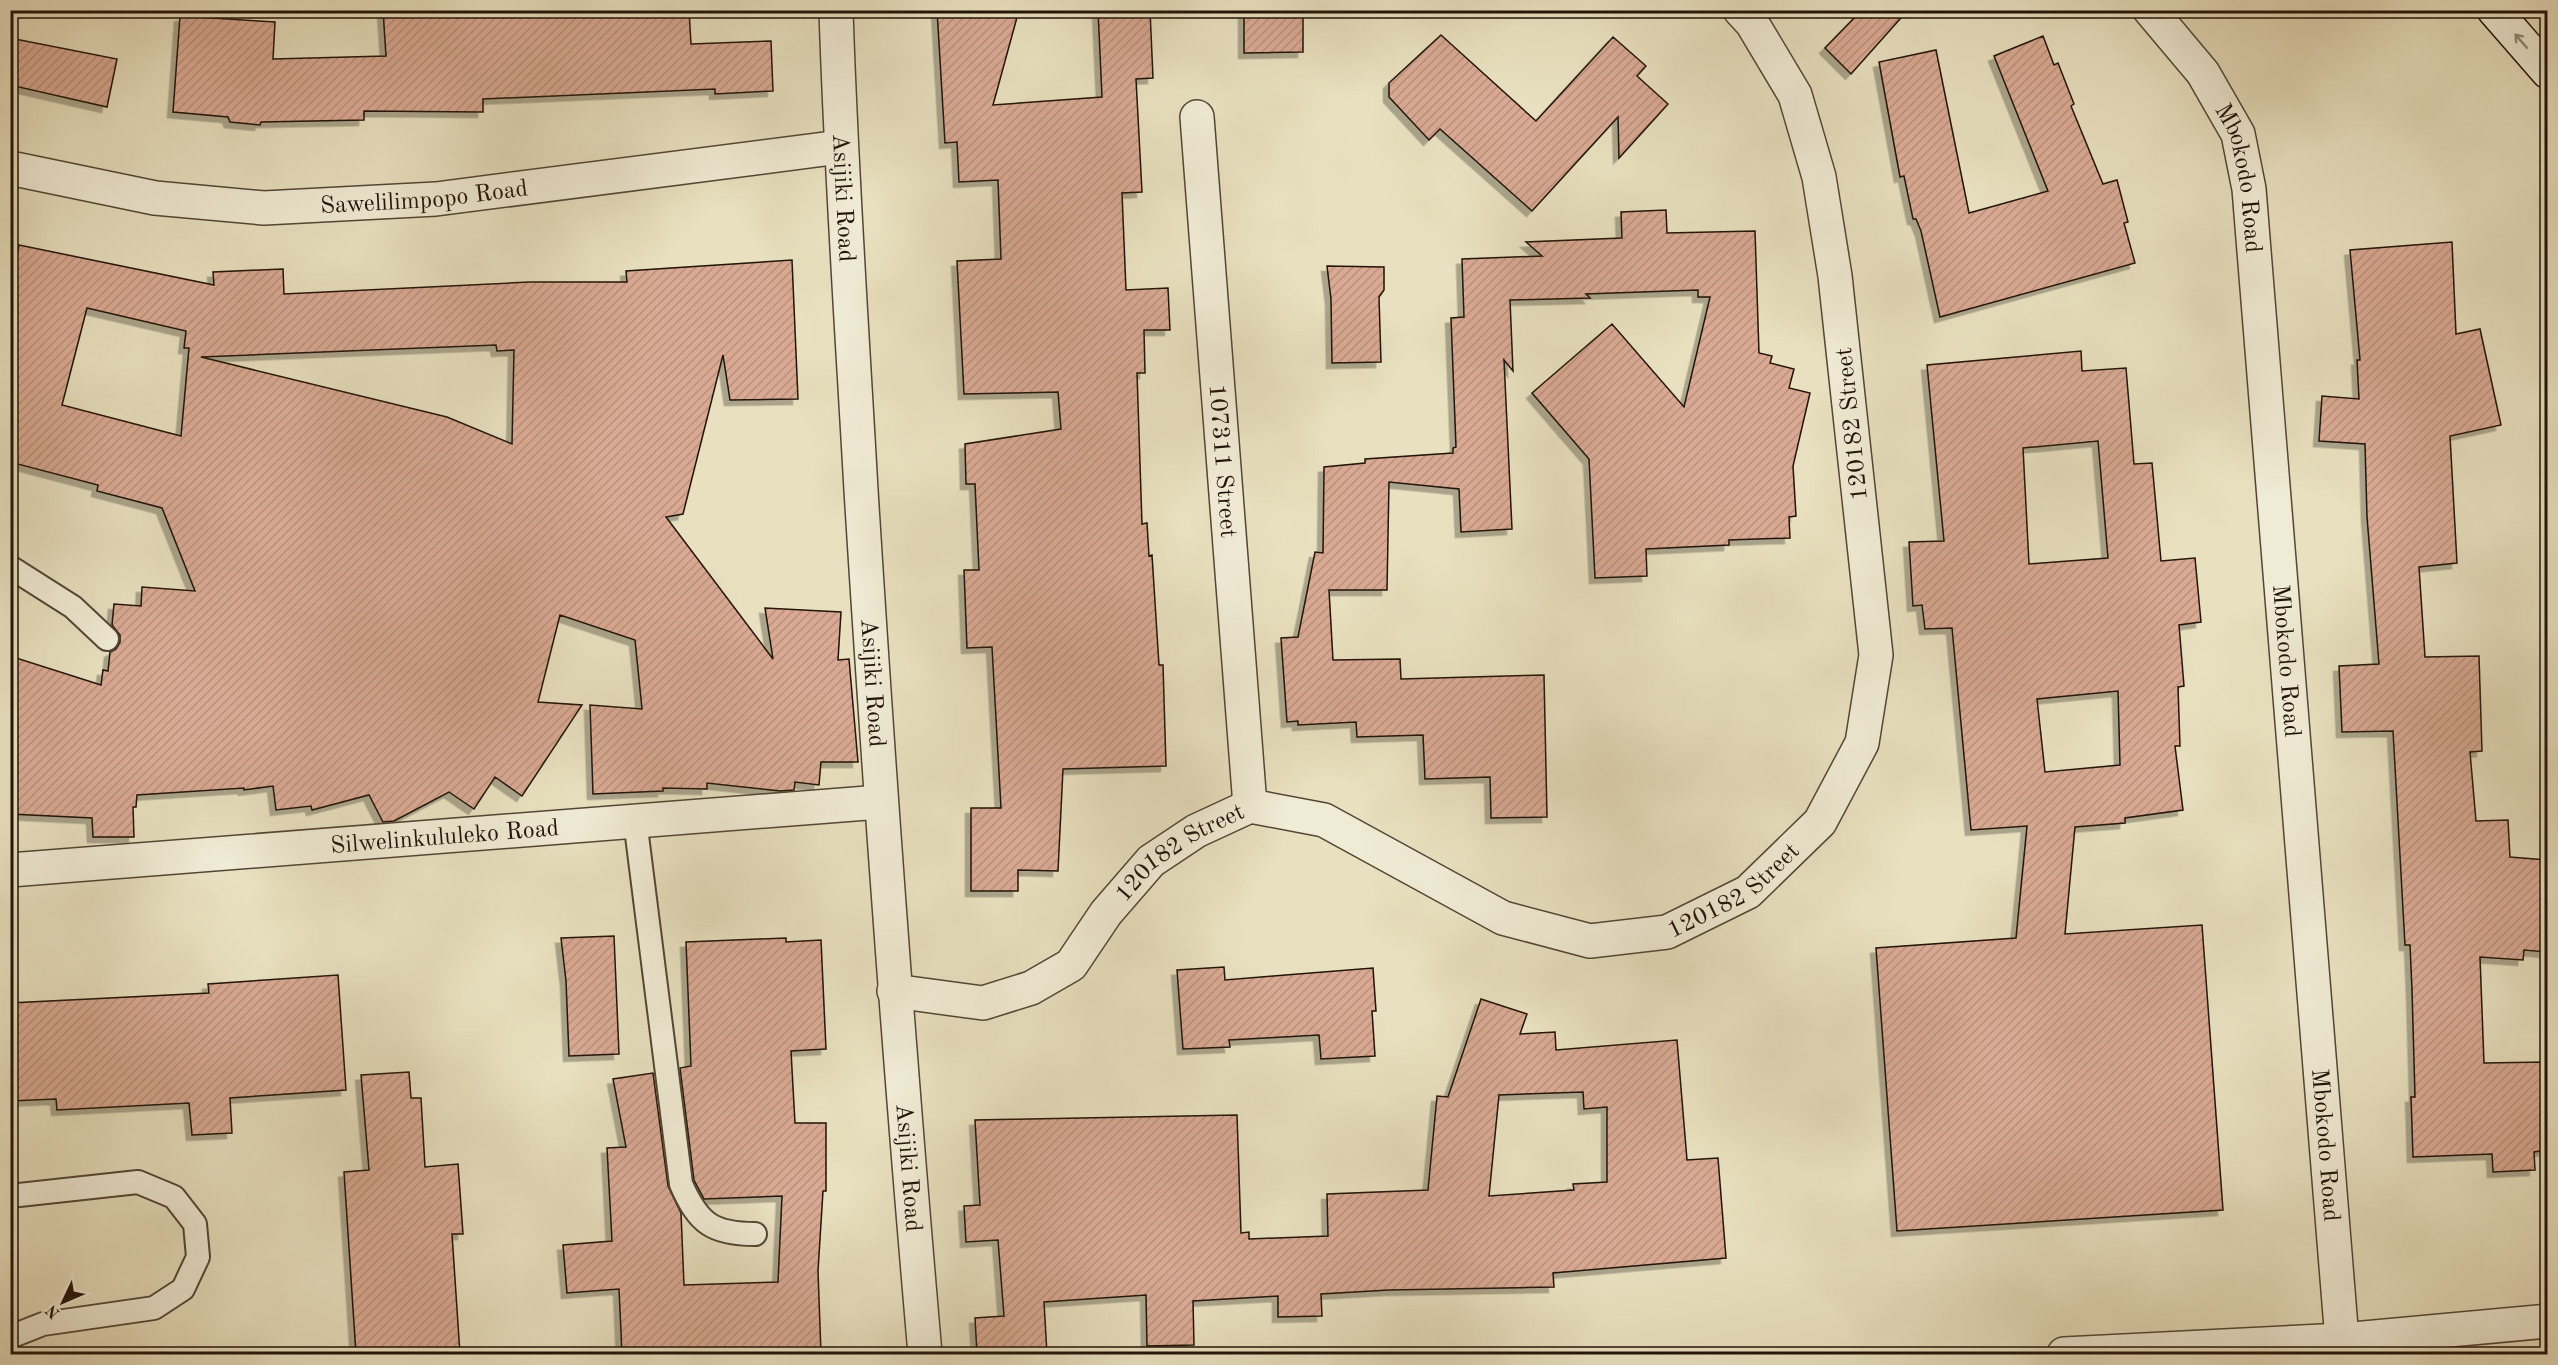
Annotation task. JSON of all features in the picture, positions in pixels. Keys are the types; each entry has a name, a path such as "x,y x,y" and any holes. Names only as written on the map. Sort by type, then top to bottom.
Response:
{"street":[{"name":"Asijiki Road","path":"836,10 840,147 880,802 925,1354"},
{"name":"120182 Street","path":"894,991 983,1003 1031,988 1071,964 1106,913 1151,861 1196,831 1250,806 1324,820 1503,918 1590,941 1667,932 1748,892 1820,822 1862,743 1876,655 1835,276 1819,177 1795,95 1752,23 1740,10"},
{"name":"Mbokodo Road","path":"2150,10 2203,73 2238,134 2249,189 2342,1340"},
{"path":"2494,10 2547,72"},
{"name":"107311 Street","path":"1197,117 1250,806"},
{"name":"Sawelilimpopo Road","path":"10,168 155,198 264,208 436,199 840,147"},
{"name":"Silwelinkululeko Road","path":"10,870 880,802"},
{"path":"2064,1354 2342,1340 2547,1321"}],"lane":[{"path":"10,567 74,607 107,639"},
{"path":"635,820 681,1184 691,1207 711,1226 729,1234 755,1234"},
{"path":"10,1196 138,1182 174,1197 195,1224 198,1257 183,1289 154,1308 44,1324 10,1337"}],"building":[{"path":"383,10 689,10 691,44 771,41 773,91 715,94 715,89 483,99 483,112 364,111 364,120 261,122 260,125 230,122 228,117 173,112 180,16 275,22 273,59 386,56"},
{"path":"937,10 1019,10 993,105 1102,97 1098,10 1150,10 1153,78 1136,79 1142,192 1122,193 1126,290 1168,288 1170,330 1144,330 1145,373 1137,373 1142,524 1147,523 1149,556 1152,555 1159,665 1163,665 1166,766 1063,769 1058,871 1018,870 1018,891 971,891 971,808 1001,808 992,647 967,648 964,570 979,570 975,484 966,484 965,444 1061,429 1058,392 964,394 957,261 1001,259 998,180 959,182 957,142 945,143"},
{"path":"1244,10 1303,10 1303,52 1244,53"},
{"path":"1862,10 1908,10 1851,74 1825,48"},
{"path":"1441,35 1536,121 1613,37 1646,66 1637,76 1668,104 1619,158 1618,117 1532,211 1440,129 1429,140 1389,97 1389,83"},
{"path":"2043,36 2054,65 2058,63 2074,104 2071,106 2103,184 2117,180 2128,222 2124,223 2135,263 1940,317 1921,231 1916,219 1913,219 1904,176 1900,177 1879,62 1936,50 1969,213 2048,191 1994,56"},
{"path":"10,38 117,59 107,107 10,85"},
{"path":"1666,210 1667,233 1755,231 1759,353 1772,356 1770,363 1794,369 1789,388 1810,393 1793,466 1796,516 1789,517 1790,538 1729,540 1729,545 1646,549 1647,576 1595,578 1589,459 1532,393 1612,324 1684,407 1710,297 1698,297 1698,290 1586,294 1590,298 1510,300 1513,371 1504,360 1512,529 1461,532 1459,489 1389,482 1387,590 1329,590 1333,660 1400,659 1401,679 1544,675 1547,817 1491,818 1490,777 1425,779 1423,735 1357,737 1356,722 1298,725 1298,721 1287,722 1281,638 1298,637 1315,552 1323,553 1324,467 1365,463 1365,459 1453,453 1453,448 1456,447 1451,318 1464,317 1462,259 1542,256 1526,242 1622,238 1621,212"},
{"path":"2452,242 2456,334 2480,329 2501,425 2450,436 2457,563 2419,567 2425,657 2479,656 2482,751 2470,752 2476,821 2508,820 2510,857 2547,860 2547,952 2524,950 2523,960 2480,957 2484,1063 2547,1062 2547,1150 2534,1152 2535,1170 2493,1172 2492,1154 2413,1157 2411,1097 2415,1097 2410,945 2405,945 2393,731 2342,732 2339,666 2379,664 2367,517 2365,444 2319,441 2322,396 2359,399 2357,360 2360,360 2350,250"},
{"path":"19,245 214,285 213,272 283,269 284,294 530,282 627,282 626,271 792,260 798,399 730,400 723,355 683,514 666,517 773,659 765,608 841,612 838,660 849,659 858,762 821,762 819,785 795,782 794,790 780,791 707,783 707,789 663,788 663,791 593,794 590,705 642,709 635,640 560,615 538,702 582,705 522,796 495,777 474,809 449,792 394,821 383,822 369,795 312,810 311,806 276,810 273,786 244,790 244,788 137,795 136,807 133,807 134,837 93,837 92,818 10,814 10,656 101,685 103,670 108,671 110,652 116,649 120,642 120,635 112,625 114,604 141,606 142,587 195,591 162,508 97,491 98,485 10,462 10,291","holes":["87,308 186,331 184,348 189,348 181,436 62,405","496,345 497,351 514,350 512,444 447,417 201,357"]},
{"path":"1327,266 1384,267 1384,290 1379,297 1381,362 1332,363 1331,299"},
{"path":"2081,351 2082,371 2126,368 2134,464 2152,463 2161,561 2195,558 2201,622 2179,625 2184,686 2178,687 2180,746 2175,746 2183,810 2125,818 2125,823 2075,827 2065,934 2202,925 2223,1210 1897,1231 1876,948 2016,938 2027,826 1971,830 1952,628 1925,629 1922,605 1913,606 1909,542 1944,541 1927,365","holes":["2098,441 2108,558 2029,564 2023,448","2118,691 2120,765 2045,772 2037,699"]},
{"path":"614,936 619,1054 569,1056 566,981 561,938"},
{"path":"786,938 786,942 821,940 826,1049 791,1051 795,1123 826,1123 826,1191 823,1191 818,1271 821,1354 622,1354 619,1289 567,1293 563,1245 612,1241 607,1148 626,1147 613,1079 653,1073 668,1186 681,1213 684,1285 778,1282 782,1196 704,1199 694,1180 680,1068 691,1066 686,942"},
{"path":"1224,967 1225,980 1373,968 1376,1011 1372,1011 1375,1056 1321,1059 1319,1035 1229,1040 1230,1047 1183,1049 1177,970"},
{"path":"338,975 346,1090 230,1098 232,1133 192,1135 189,1103 57,1110 56,1099 10,1101 10,1003 209,993 208,984"},
{"path":"1481,999 1527,1014 1520,1034 1555,1032 1556,1050 1677,1040 1687,1160 1718,1158 1726,1258 1553,1273 1554,1287 1389,1290 1321,1294 1322,1316 1278,1317 1278,1296 1193,1301 1194,1345 1147,1346 1146,1295 1044,1302 1047,1354 977,1354 975,1318 1004,1316 998,1240 966,1242 964,1206 980,1205 975,1120 1237,1115 1241,1233 1249,1232 1249,1239 1328,1236 1327,1194 1428,1190 1437,1096 1448,1097","holes":["1583,1092 1584,1109 1607,1107 1607,1182 1573,1184 1574,1190 1489,1196 1499,1095"]},
{"path":"409,1072 411,1098 421,1098 425,1167 458,1164 463,1234 452,1234 460,1354 356,1354 344,1172 369,1170 361,1075"}]}
